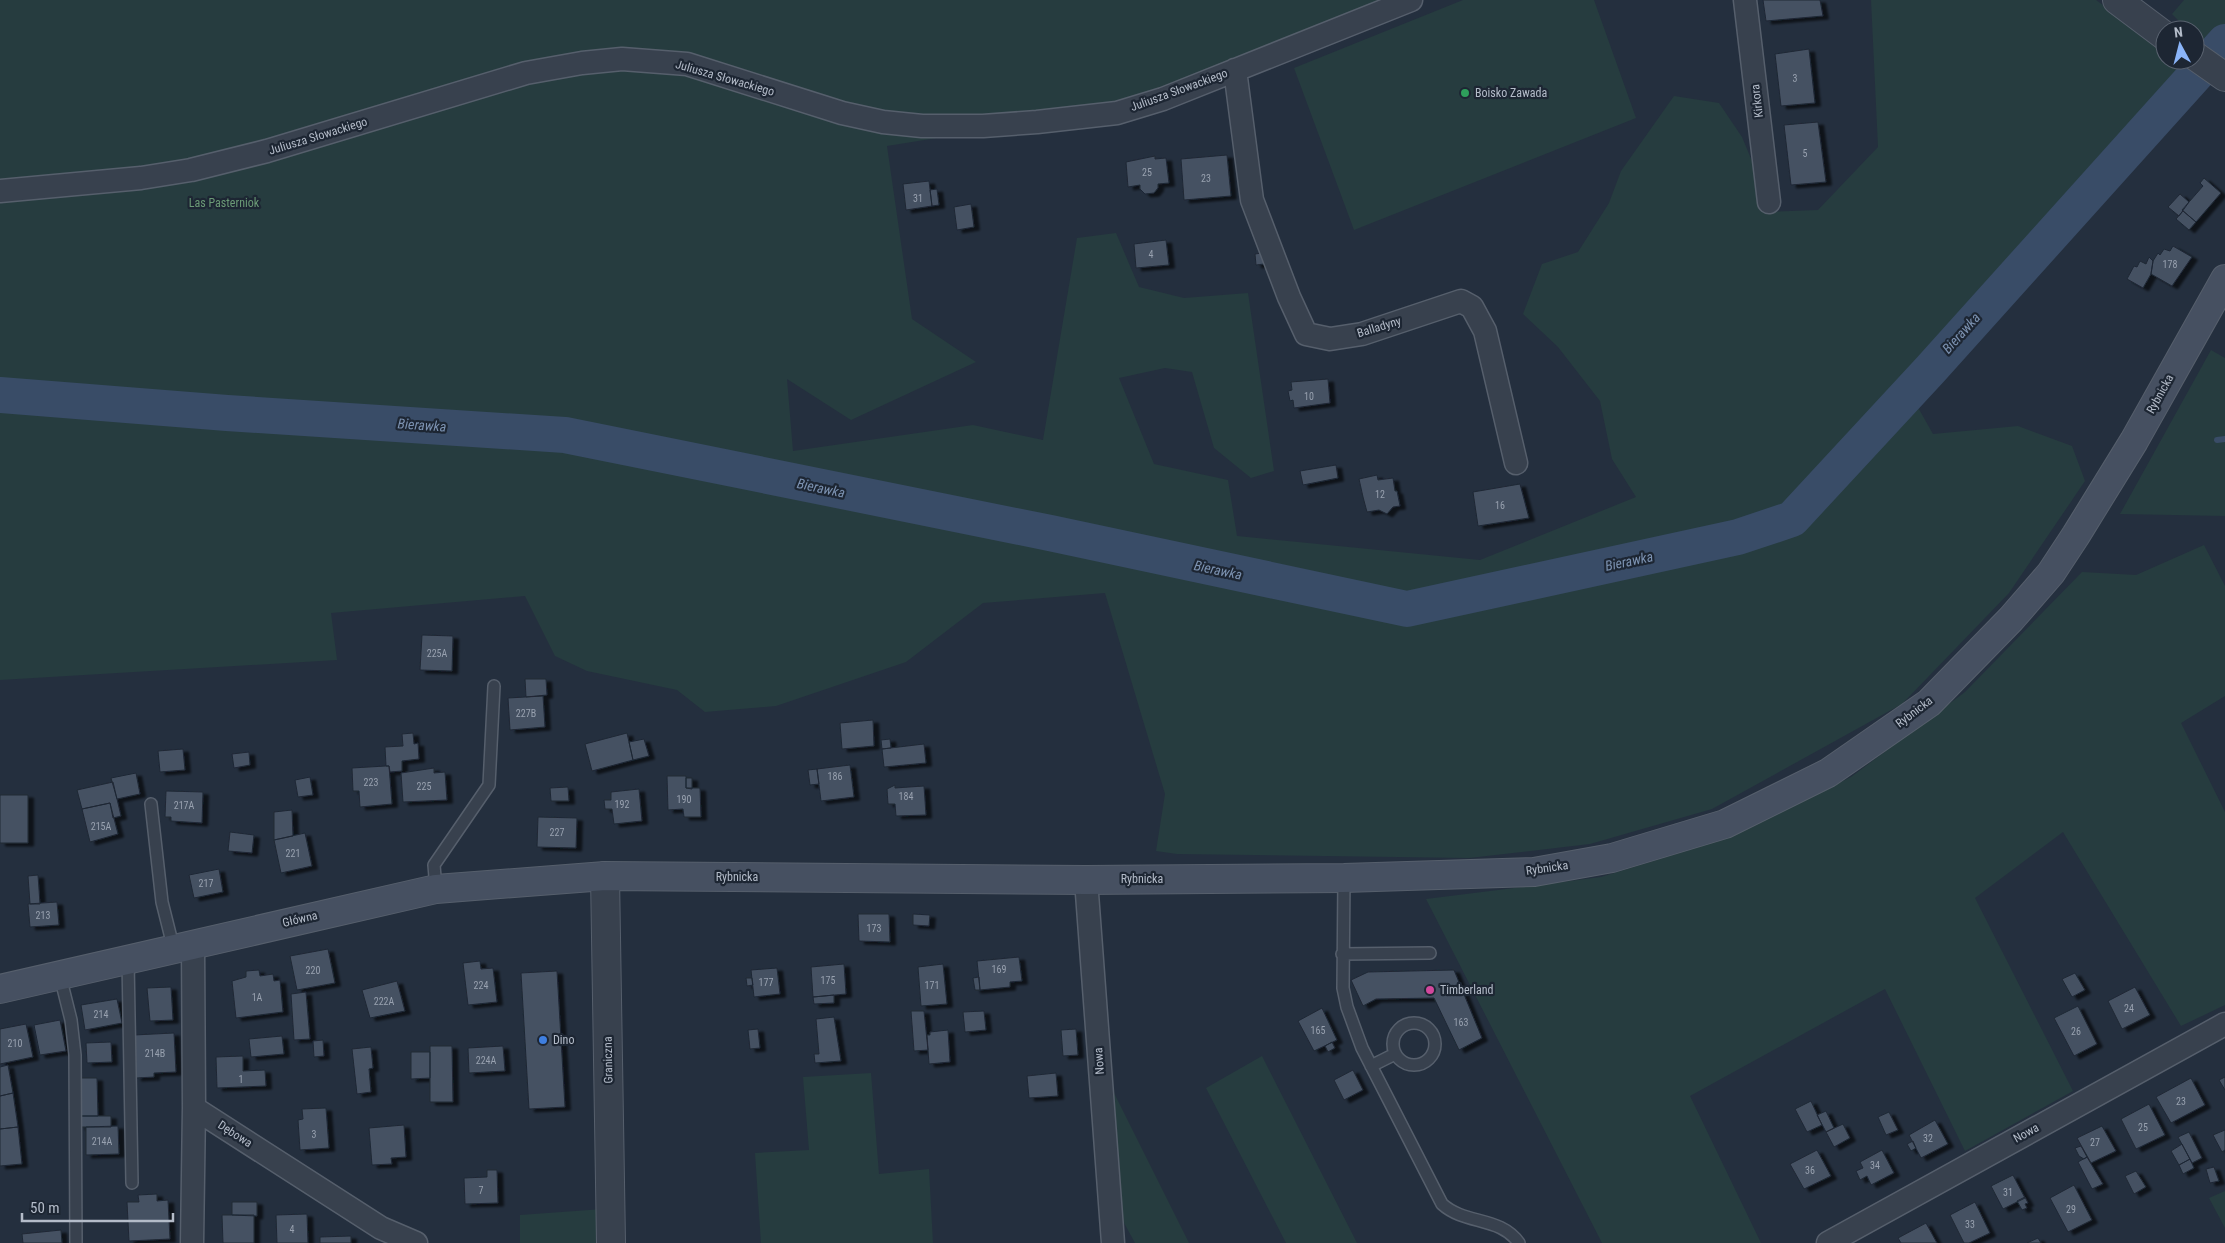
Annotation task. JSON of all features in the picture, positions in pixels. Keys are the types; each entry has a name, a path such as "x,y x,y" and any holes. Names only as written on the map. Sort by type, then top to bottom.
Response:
{"main road":[{"name":"Rybnicka","path":"605,876 1086,880 1344,878 1534,872 1612,858 1725,824 1828,773 1929,703 2011,619 2051,573 2134,441 2225,279"},
{"name":"Główna","path":"0,989 436,889 605,876"}],"street":[{"name":"Juliusza Słowackiego","path":"0,191 141,178 191,170 267,152 526,73 582,63 622,59 687,64 842,113 883,122 922,126 1028,123 1117,113 1163,99 1411,0"},
{"name":"Kirkora","path":"1744,0 1769,202"},
{"path":"2117,0 2155,28"},
{"path":"2205,62 2225,76"},
{"name":"Balladyny","path":"1235,70 1252,200 1288,298 1306,334 1330,339 1362,334 1461,301 1472,307 1485,331 1516,463"},
{"name":"Graniczna","path":"605,876 611,1243"},
{"name":"Nowa","path":"1086,880 1113,1243"},
{"path":"183,947 194,1108 192,1243"},
{"name":"Nowa","path":"1828,1243 2225,1024"},
{"name":"Dębowa","path":"194,1108 381,1235 416,1243"}],"lane":[{"path":"436,889 434,865 489,785 494,686"},
{"path":"151,804 162,902 183,947"},
{"path":"1344,878 1343,988 1356,1036 1370,1066 1442,1204 1450,1212 1497,1225 1513,1234 1519,1243"},
{"path":"1342,954 1430,954"},
{"path":"128,960 132,1183"},
{"path":"60,976 71,1020 75,1055 76,1243"},
{"path":"1370,1066 1395,1054"}],"green space":[{"name":"Las Pasterniok","path":"0,0 1390,0 1125,104 1037,122 887,146 912,319 976,362 851,420 787,379 793,451 973,425 1043,440 1077,238 1116,233 1139,287 1184,298 1248,293 1274,471 1251,478 1214,448 1192,372 1165,368 1119,378 1154,464 1228,480 1237,536 1480,560 1636,497 1612,459 1600,401 1558,347 1523,314 1542,264 1578,252 1609,203 1621,171 1674,96 1719,103 1742,137 1769,202 1768,212 1818,210 1878,147 1871,0 2096,0 2155,44 2155,70 2188,70 1903,381 1933,434 2018,426 2072,446 2085,481 2009,593 1902,704 1712,809 1590,844 1469,858 1177,854 1156,851 1165,794 1105,593 983,603 906,662 776,706 705,712 677,690 587,671 555,656 525,596 331,613 337,660 0,680 0,395 107,411 269,428 218,407 0,384"},
{"name":"Boisko Zawada","path":"1463,0 1594,0 1636,118 1354,230 1294,68"},
{"path":"2184,0 2225,0 2225,59 2205,46 2205,20 2178,20 2172,14"},
{"path":"2211,350 2225,358 2225,516 2120,514"},
{"path":"2204,545 2225,586 2225,696 2181,723 2225,812 2225,1005 2181,1026 2063,832 1975,898 2073,1091 1965,1151 1885,989 1690,1096 1761,1243 1602,1243 1426,899 1601,877 1725,839 1851,777 1965,692 2082,572 2136,575"},
{"path":"1262,1056 1357,1243 1286,1243 1206,1088"},
{"path":"871,1073 879,1174 929,1169 933,1243 761,1243 755,1153 809,1150 803,1077"},
{"path":"1110,1085 1189,1243 1135,1243 1117,1210"},
{"path":"2225,1191 2225,1228 2209,1198"},
{"path":"603,1209 602,1243 520,1243 520,1215"}],"building":[{"path":"1763,0 1820,0 1823,16 1766,21"},
{"path":"1809,49 1815,103 1781,106 1775,54"},
{"path":"1818,122 1826,182 1791,185 1784,125"},
{"path":"1227,155 1231,196 1184,200 1181,159"},
{"path":"1155,156 1155,159 1166,158 1169,183 1158,184 1158,188 1154,193 1145,194 1140,189 1140,185 1128,187 1126,162"},
{"path":"2204,178 2221,193 2196,222 2182,210 2203,186 2200,183"},
{"path":"929,181 932,206 906,210 903,184"},
{"path":"937,189 939,205 932,206 930,190"},
{"path":"2180,194 2189,202 2179,216 2168,207"},
{"path":"971,204 974,227 957,230 954,207"},
{"path":"2183,211 2196,222 2189,230 2176,219"},
{"path":"1166,240 1169,265 1136,268 1134,244"},
{"path":"2173,246 2192,257 2172,286 2151,274 2153,261 2158,253 2160,255 2164,249 2170,251"},
{"path":"1262,253 1264,264 1256,265 1255,254"},
{"path":"2149,257 2153,261 2151,274 2143,288 2127,279 2134,266 2137,267 2140,261 2146,264"},
{"path":"1328,379 1330,403 1294,408 1293,400 1290,401 1288,391 1292,390 1291,382"},
{"path":"1336,465 1338,478 1303,485 1300,471"},
{"path":"1377,475 1378,480 1393,478 1395,491 1397,491 1400,506 1393,507 1387,514 1379,510 1367,512 1363,497 1359,479"},
{"path":"1520,484 1529,518 1478,526 1473,492"},
{"path":"422,635 453,636 452,671 420,670"},
{"path":"525,679 546,679 547,695 526,697"},
{"path":"543,696 545,727 510,730 508,698"},
{"path":"873,720 874,746 842,749 840,723"},
{"path":"413,733 414,744 418,743 419,759 402,761 402,771 390,772 389,766 386,766 385,747 403,746 402,734"},
{"path":"627,733 633,760 592,771 585,744"},
{"path":"644,739 649,756 633,760 629,742"},
{"path":"890,739 891,748 882,749 881,740"},
{"path":"924,744 926,763 884,767 882,749"},
{"path":"183,749 185,770 160,772 158,751"},
{"path":"249,752 250,765 234,768 232,754"},
{"path":"850,765 854,797 821,801 817,769"},
{"path":"389,766 392,804 360,807 359,791 353,791 352,768"},
{"path":"434,768 434,773 445,772 447,800 403,802 401,773"},
{"path":"817,769 819,784 810,785 808,770"},
{"path":"136,773 140,794 117,799 111,778"},
{"path":"667,776 686,776 686,788 700,788 701,817 684,817 683,809 668,810"},
{"path":"310,777 313,795 298,797 295,780"},
{"path":"686,778 692,778 692,789 686,788"},
{"path":"113,782 121,816 113,818 110,803 82,809 77,790"},
{"path":"895,785 895,788 924,786 926,815 896,816 895,804 888,804 887,789"},
{"path":"568,787 569,801 551,801 550,788"},
{"path":"639,789 642,821 614,824 612,809 605,809 604,800 611,800 611,792"},
{"path":"166,791 203,792 202,823 171,821 171,817 165,817"},
{"path":"0,795 28,795 28,843 0,843"},
{"path":"110,803 118,834 90,842 82,809"},
{"path":"292,810 293,836 274,840 274,812"},
{"path":"538,817 577,818 576,848 537,847"},
{"path":"230,832 254,835 252,853 228,851"},
{"path":"305,833 312,866 281,873 274,840"},
{"path":"219,869 223,892 194,898 189,875"},
{"path":"38,875 40,904 30,904 28,876"},
{"path":"57,902 59,925 30,927 28,904"},
{"path":"858,914 889,914 890,942 859,941"},
{"path":"913,914 930,915 929,926 913,925"},
{"path":"328,949 335,983 297,990 290,956"},
{"path":"1019,957 1022,981 1010,982 1010,987 980,990 977,961"},
{"path":"480,961 481,969 493,968 497,1002 468,1005 463,963"},
{"path":"844,964 846,994 813,997 811,967"},
{"path":"943,964 947,1004 921,1006 918,967"},
{"path":"777,968 780,994 754,997 751,970"},
{"path":"259,970 260,976 273,974 274,981 280,980 283,1012 236,1018 232,981 246,977 246,971"},
{"path":"1454,970 1482,1038 1459,1050 1434,998 1376,999 1363,1006 1351,980 1368,972"},
{"name":"Dino","path":"557,971 565,1107 529,1109 521,973"},
{"path":"2075,973 2085,990 2072,997 2062,979"},
{"path":"979,977 980,990 975,990 973,978"},
{"path":"746,978 752,978 753,985 747,986"},
{"path":"397,981 405,1011 370,1018 362,990"},
{"path":"171,987 173,1020 150,1021 147,988"},
{"path":"2135,987 2150,1015 2122,1029 2108,1001"},
{"path":"306,992 310,1039 294,1040 291,994"},
{"path":"834,995 834,1003 814,1004 813,997"},
{"path":"117,999 122,1023 85,1030 81,1005"},
{"path":"2078,1006 2097,1044 2074,1056 2054,1018"},
{"path":"1322,1008 1337,1040 1314,1051 1298,1021"},
{"path":"911,1011 924,1011 928,1050 914,1051"},
{"path":"984,1011 986,1030 965,1032 963,1012"},
{"path":"834,1017 841,1061 815,1063 814,1054 819,1054 816,1019"},
{"path":"60,1020 66,1051 40,1055 34,1025"},
{"path":"26,1024 33,1057 0,1064 0,1029"},
{"path":"758,1029 760,1048 750,1049 748,1030"},
{"path":"1076,1029 1078,1055 1063,1056 1061,1030"},
{"path":"948,1030 950,1062 929,1064 927,1035 930,1035 930,1032"},
{"path":"174,1033 176,1072 154,1073 154,1077 136,1078 134,1035"},
{"path":"282,1036 284,1054 251,1057 249,1039"},
{"path":"323,1040 324,1056 314,1057 313,1041"},
{"path":"111,1042 112,1062 87,1063 86,1043"},
{"path":"1332,1042 1335,1048 1328,1052 1325,1046"},
{"path":"430,1046 452,1046 453,1102 430,1102"},
{"path":"503,1046 505,1071 469,1073 468,1048"},
{"path":"371,1047 373,1068 369,1069 371,1092 357,1094 352,1049"},
{"path":"411,1052 430,1052 430,1078 411,1079"},
{"path":"243,1056 243,1071 265,1070 266,1086 217,1088 216,1057"},
{"path":"8,1065 13,1093 0,1096 0,1067"},
{"path":"1353,1070 1363,1090 1344,1100 1334,1080"},
{"path":"1056,1073 1058,1096 1029,1098 1027,1076"},
{"path":"2225,1077 2225,1090 2219,1080"},
{"path":"78,1078 97,1078 98,1116 80,1116"},
{"path":"2191,1078 2205,1105 2171,1123 2156,1097"},
{"path":"13,1093 18,1127 0,1129 0,1096"},
{"path":"1811,1101 1822,1125 1807,1132 1795,1109"},
{"path":"2149,1104 2165,1135 2136,1149 2121,1119"},
{"path":"326,1108 329,1148 300,1150 298,1120 303,1119 302,1109"},
{"path":"1826,1111 1834,1128 1826,1132 1817,1115"},
{"path":"1889,1112 1898,1130 1886,1135 1878,1117"},
{"path":"80,1116 111,1116 111,1127 80,1127"},
{"path":"1935,1120 1948,1144 1921,1158 1909,1135"},
{"path":"1843,1124 1850,1138 1834,1147 1826,1132"},
{"path":"404,1125 406,1157 391,1158 392,1164 372,1165 369,1128"},
{"path":"118,1126 119,1154 86,1155 86,1127"},
{"path":"2102,1126 2116,1151 2091,1163 2077,1138"},
{"path":"18,1127 22,1164 0,1166 0,1129"},
{"path":"2225,1130 2225,1150 2222,1152 2213,1135"},
{"path":"2189,1132 2202,1158 2192,1163 2178,1137"},
{"path":"1913,1141 1916,1148 1911,1151 1907,1144"},
{"path":"2182,1144 2190,1159 2179,1165 2171,1151"},
{"path":"2081,1146 2087,1157 2084,1159 2079,1156 2075,1148"},
{"path":"1817,1150 1831,1176 1804,1189 1790,1164"},
{"path":"1882,1150 1894,1173 1871,1185 1867,1176 1860,1180 1856,1171 1863,1168 1860,1162"},
{"path":"2087,1157 2103,1184 2092,1189 2078,1162"},
{"path":"2190,1159 2194,1168 2183,1174 2179,1165"},
{"path":"2214,1167 2219,1181 2210,1183 2206,1169"},
{"path":"487,1170 497,1170 498,1203 465,1204 464,1178 487,1177"},
{"path":"2136,1171 2146,1187 2134,1194 2125,1176"},
{"path":"2013,1175 2025,1198 2003,1209 1991,1186"},
{"path":"2074,1185 2092,1220 2068,1232 2050,1198"},
{"path":"157,1194 157,1201 168,1200 170,1239 129,1241 127,1202 139,1202 138,1195"},
{"path":"2025,1197 2028,1203 2025,1204 2027,1208 2022,1210 2017,1201"},
{"path":"232,1202 257,1202 257,1216 232,1215"},
{"path":"1975,1202 1990,1233 1969,1243 1964,1243 1950,1215"},
{"path":"307,1214 308,1243 277,1243 276,1215"},
{"path":"222,1215 254,1215 254,1243 223,1243"},
{"path":"1926,1223 1937,1243 1901,1243 1898,1238"},
{"path":"61,1230 62,1243 23,1243 22,1234"},
{"path":"351,1236 351,1243 320,1243 320,1237"},
{"path":"2038,1238 2041,1243 2027,1243"}],"waterway":[{"name":"Bierawka","path":"0,395 227,413 565,435 1050,533 1407,609 1738,537 1792,519 1930,370 2225,42"},
{"path":"2217,440 2225,439"}],"place":[{"name":"Boisko Zawada","path":"1465,93"},
{"name":"Timberland","path":"1430,990"},
{"name":"Dino","path":"543,1040"}]}
